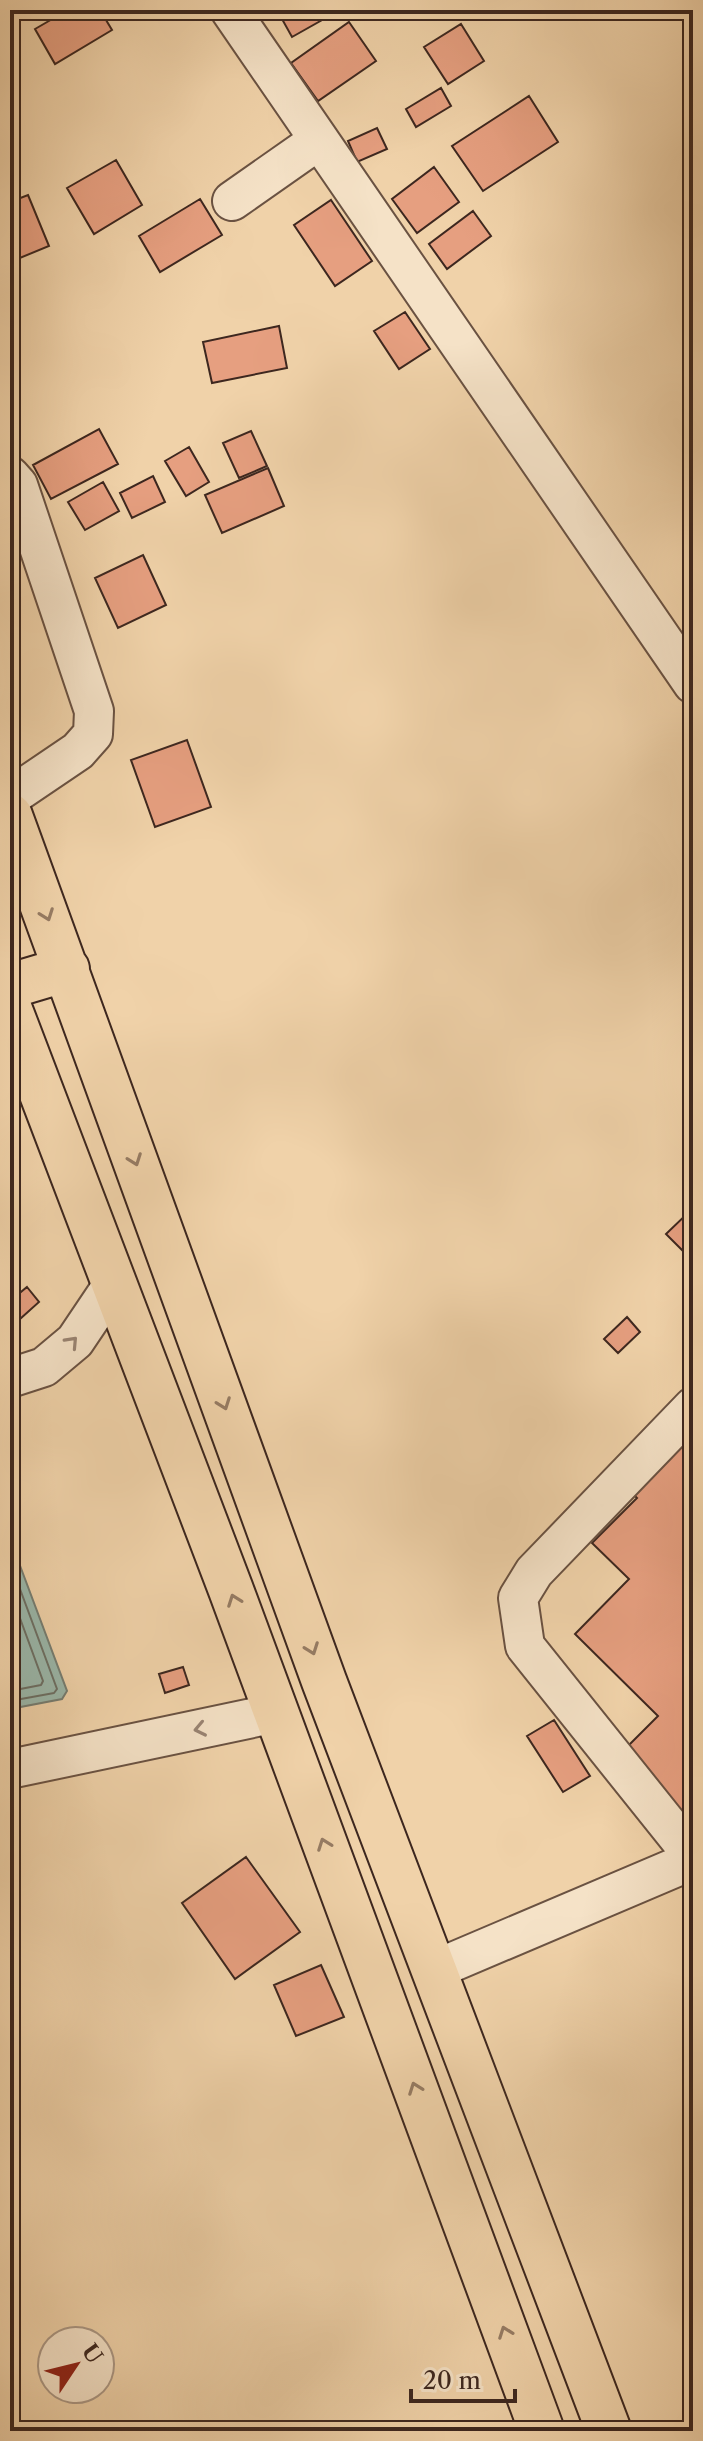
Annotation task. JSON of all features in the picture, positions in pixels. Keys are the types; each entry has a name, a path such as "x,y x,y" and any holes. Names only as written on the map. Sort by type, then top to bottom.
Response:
{"highway":[{"path":"10,816 324,1681 609,2431"},
{"path":"10,986 67,969"},
{"path":"10,1010 24,1084 114,1283 542,2431"}],"street":[{"path":"230,10 693,684"},
{"path":"232,201 319,140"},
{"path":"10,476 18,485 94,711 93,734 78,751 10,797"},
{"path":"10,1378 44,1367 75,1341 114,1283"},
{"path":"434,1970 693,1858 525,1646 518,1598 534,1572 693,1407"},
{"path":"10,1769 276,1713"}],"water":[{"path":"10,1539 67,1691 62,1699 10,1709"}],"building":[{"path":"35,10 53,10 40,18"},
{"path":"68,10 100,10 112,30 55,64 35,29"},
{"path":"277,10 337,10 338,11 292,37"},
{"path":"349,22 376,61 318,101 291,63"},
{"path":"461,24 484,61 448,84 424,47"},
{"path":"441,88 451,106 416,127 406,109"},
{"path":"529,96 558,142 483,191 452,146"},
{"path":"377,128 387,149 357,162 348,141"},
{"path":"116,160 142,205 94,234 67,188"},
{"path":"434,167 459,202 417,233 392,199"},
{"path":"28,195 49,246 10,262 10,202"},
{"path":"200,199 222,235 160,272 139,236"},
{"path":"331,200 372,261 335,286 294,225"},
{"path":"473,211 491,236 447,269 429,244"},
{"path":"405,312 430,349 399,369 374,331"},
{"path":"279,326 287,368 212,383 203,342"},
{"path":"99,429 118,464 51,499 33,465"},
{"path":"251,431 267,466 239,478 223,443"},
{"path":"189,447 209,482 186,496 165,461"},
{"path":"268,468 284,506 222,533 205,495"},
{"path":"153,476 165,502 132,518 120,493"},
{"path":"103,482 119,511 85,530 68,502"},
{"path":"143,555 166,605 118,628 95,578"},
{"path":"187,740 211,807 155,827 131,760"},
{"path":"693,1208 693,1261 666,1234"},
{"path":"27,1287 39,1302 20,1319 10,1306 10,1301"},
{"path":"627,1317 640,1332 618,1353 604,1339"},
{"path":"693,1424 693,1827 620,1754 658,1716 575,1634 629,1579 592,1543 637,1498 628,1489"},
{"path":"183,1667 189,1685 165,1693 159,1674"},
{"path":"554,1720 590,1776 563,1792 527,1736"},
{"path":"246,1857 300,1932 235,1979 182,1903"},
{"path":"321,1965 344,2017 296,2036 274,1985"}]}
